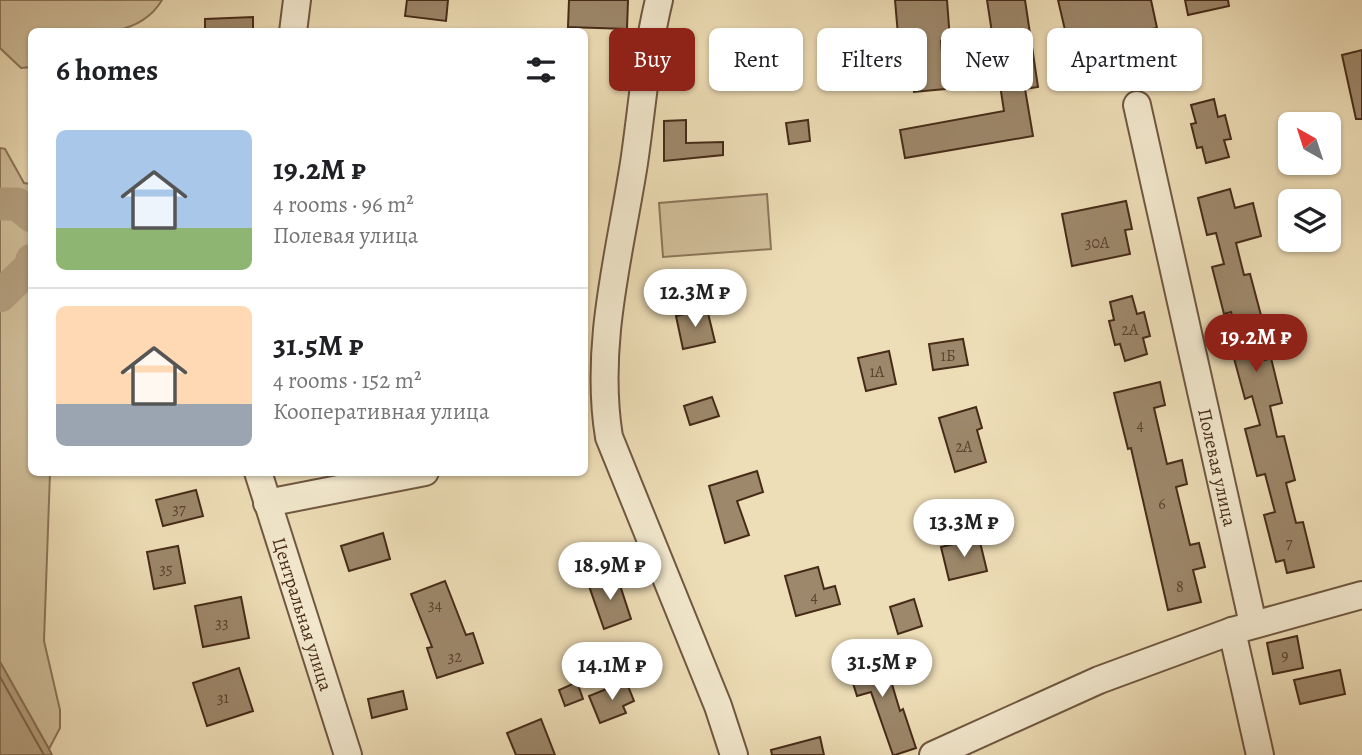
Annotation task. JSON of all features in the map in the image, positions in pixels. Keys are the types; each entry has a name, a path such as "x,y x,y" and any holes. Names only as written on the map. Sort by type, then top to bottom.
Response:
{"street":[{"path":"294,28 297,0"},
{"path":"659,0 606,344 597,439 718,706 734,755"},
{"name":"Полевая улица","path":"1138,105 1242,628 1260,755"},
{"name":"Центральная улица","path":"259,476 348,755"},
{"path":"267,503 405,476"},
{"path":"933,755 1099,680 1242,628 1362,595"}],"shaded area":[{"path":"0,0 162,0 151,14 137,24 124,28 28,28 28,67 21,68 0,48"},
{"path":"0,148 5,149 24,183 28,184 28,476 50,476 44,641 60,710 60,728 49,749 0,662"},
{"path":"767,194 771,249 663,257 659,203"}],"water":[{"path":"0,662 49,749 52,755 0,755"}],"building":[{"path":"407,0 448,0 446,21 405,16"},
{"path":"569,0 628,0 627,28 568,27"},
{"path":"895,0 947,0 949,28 941,28 941,89 927,91 927,28 897,28"},
{"path":"987,0 1025,0 1029,28 991,28"},
{"path":"1058,0 1151,0 1157,28 1065,28"},
{"path":"1185,0 1228,0 1229,6 1188,15"},
{"path":"253,17 253,28 205,28 205,19"},
{"path":"1362,50 1362,119 1356,119 1342,55"},
{"path":"1033,54 1038,87 1033,88"},
{"path":"1001,91 1025,91 1033,136 905,158 900,130 1004,111"},
{"path":"1214,99 1218,117 1225,115 1231,139 1224,140 1229,157 1206,163 1202,147 1197,148 1191,124 1196,123 1191,105"},
{"path":"686,120 686,143 723,142 723,155 664,161 664,121"},
{"path":"808,120 810,141 789,144 786,123"},
{"path":"1230,189 1235,208 1253,203 1261,236 1236,243 1244,275 1250,274 1262,319 1254,321 1265,360 1271,358 1282,403 1270,406 1277,437 1284,436 1295,480 1286,483 1296,523 1303,522 1314,567 1287,573 1284,560 1276,562 1264,515 1275,512 1265,474 1257,476 1245,429 1260,425 1252,396 1245,399 1232,351 1241,349 1231,312 1224,314 1212,267 1224,264 1216,233 1207,235 1198,198"},
{"path":"1126,201 1132,229 1125,230 1130,254 1072,266 1062,214"},
{"path":"1132,296 1137,314 1144,312 1150,336 1143,338 1147,354 1125,361 1120,344 1115,345 1109,321 1114,320 1110,302"},
{"path":"707,309 715,342 683,349 676,316"},
{"path":"963,339 968,365 933,370 929,344"},
{"path":"889,351 896,384 866,391 858,358"},
{"path":"1160,382 1165,405 1154,408 1167,464 1182,460 1187,484 1176,487 1190,545 1199,543 1205,567 1193,570 1201,602 1168,610 1131,448 1128,449 1114,393"},
{"path":"712,397 719,416 690,425 684,406"},
{"path":"976,407 982,428 977,430 986,462 955,472 939,418"},
{"path":"757,471 763,492 737,501 749,535 725,543 709,486"},
{"path":"196,490 203,516 163,526 156,500"},
{"path":"383,533 390,559 349,571 341,546"},
{"path":"979,538 987,571 949,580 941,547"},
{"path":"178,546 185,583 154,589 147,552"},
{"path":"818,567 824,589 835,586 840,604 796,616 785,576"},
{"path":"617,576 631,619 604,629 589,586"},
{"path":"445,581 466,635 473,633 483,663 437,678 427,648 432,647 411,594"},
{"path":"241,597 249,638 203,647 195,606"},
{"path":"914,599 922,626 898,634 890,607"},
{"path":"1297,636 1303,668 1273,674 1267,643"},
{"path":"882,651 900,711 903,709 916,748 895,755 871,692 857,696 846,661"},
{"path":"239,668 253,711 207,726 193,683"},
{"path":"1340,670 1345,694 1300,704 1294,680"},
{"path":"626,681 634,701 623,706 626,713 600,723 589,696"},
{"path":"577,682 583,699 565,706 559,690"},
{"path":"403,691 407,709 372,718 368,699"},
{"path":"541,719 555,755 516,755 507,733"},
{"path":"820,737 824,755 772,755 771,750"}],"waterway":[{"path":"0,204 17,204 28,213"},
{"path":"0,296 28,269"}]}
